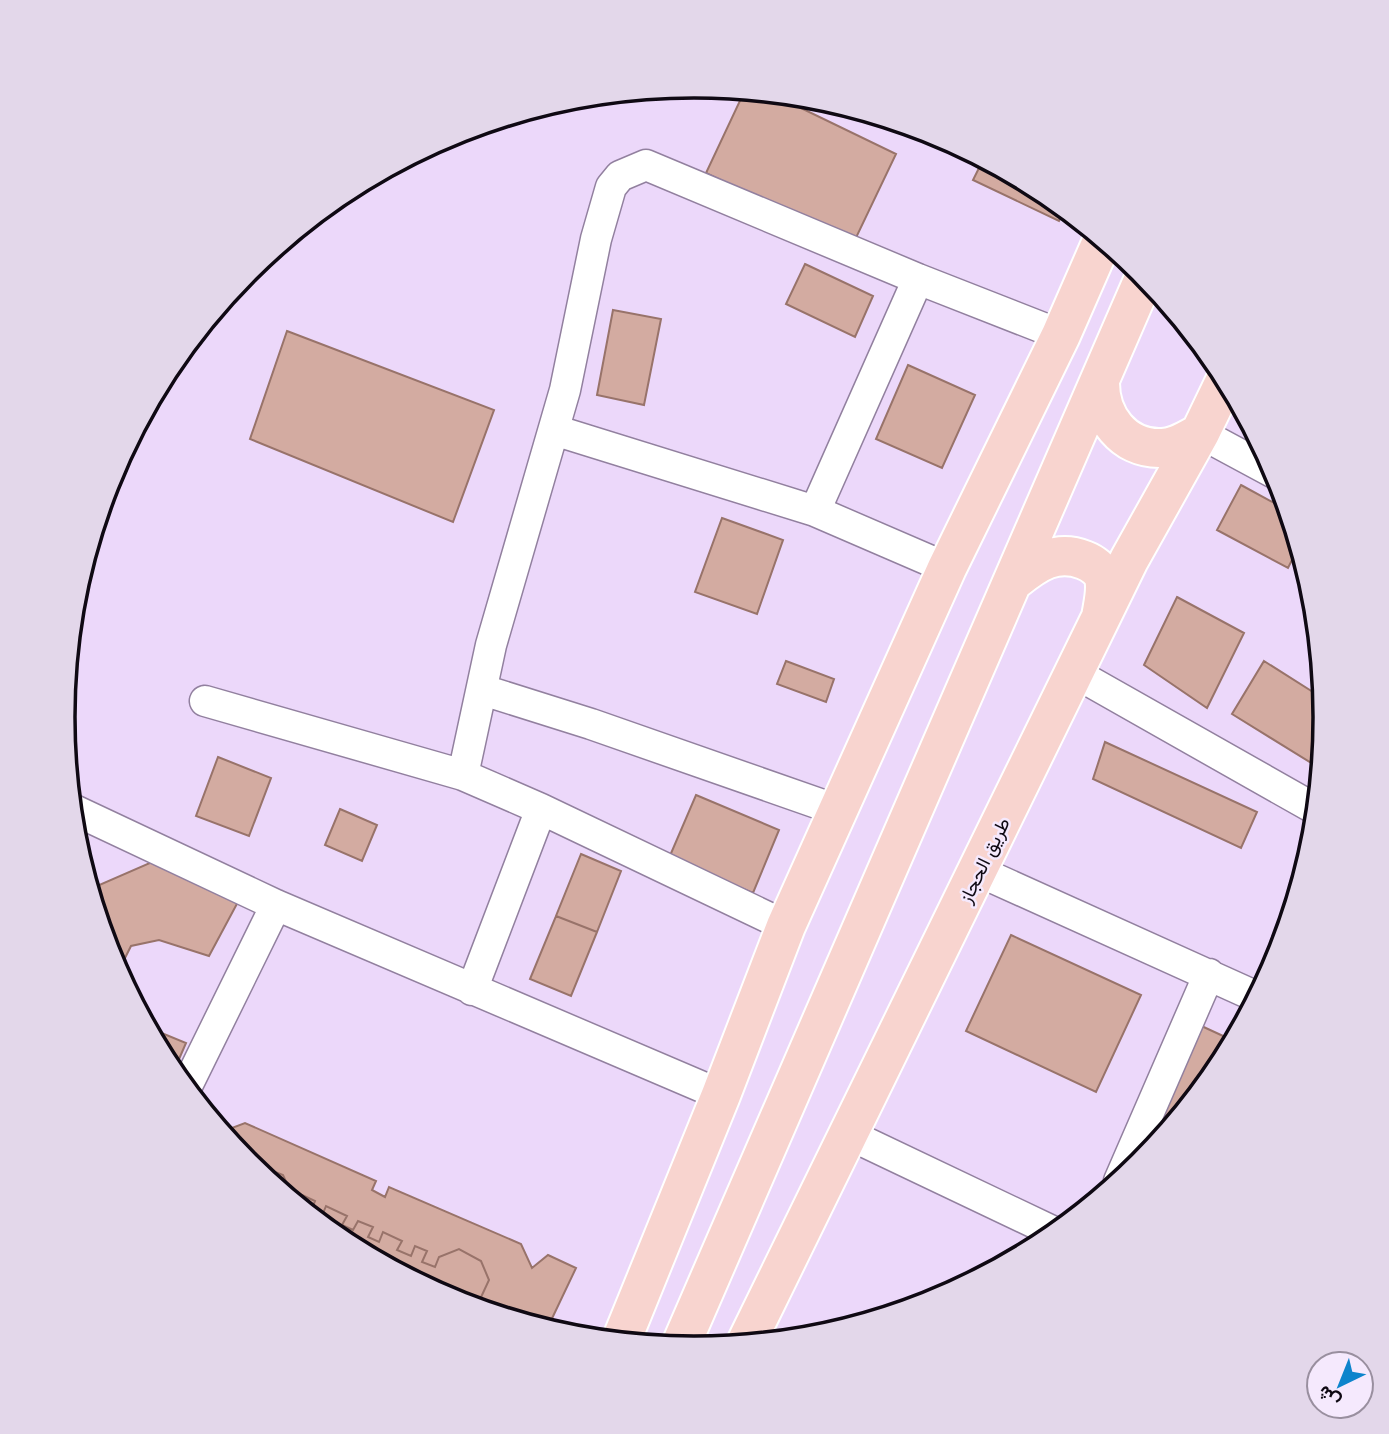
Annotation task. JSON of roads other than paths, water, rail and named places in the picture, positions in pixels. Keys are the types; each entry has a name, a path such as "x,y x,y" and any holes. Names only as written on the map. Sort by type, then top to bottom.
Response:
{"main road":[{"path":"625,1332 786,926 947,568 1061,335 1099,248"},
{"path":"679,1336 1015,580 1140,288"},
{"path":"1100,383 1100,398 1107,419 1121,435 1139,445 1160,449 1181,444 1200,433"},
{"name":"طريق الحجاز","path":"751,1333 1129,560 1200,433 1220,391"},
{"path":"1015,580 1037,563 1050,557 1063,555 1089,562 1100,570 1104,578 1101,619"}],"street":[{"path":"463,775 491,645 565,390 596,239 611,187 620,176 646,165 918,279 1061,335"},
{"path":"815,511 918,279"},
{"path":"554,430 815,511 947,568"},
{"path":"1200,433 1260,465"},
{"path":"1075,673 1307,804"},
{"path":"483,690 592,724 837,810"},
{"path":"205,701 463,775 541,809 786,926"},
{"path":"472,990 541,809"},
{"path":"83,814 276,905 721,1095"},
{"path":"978,871 1249,993"},
{"path":"191,1077 276,905"},
{"path":"1129,1158 1209,974"},
{"path":"848,1134 1045,1228"}]}
